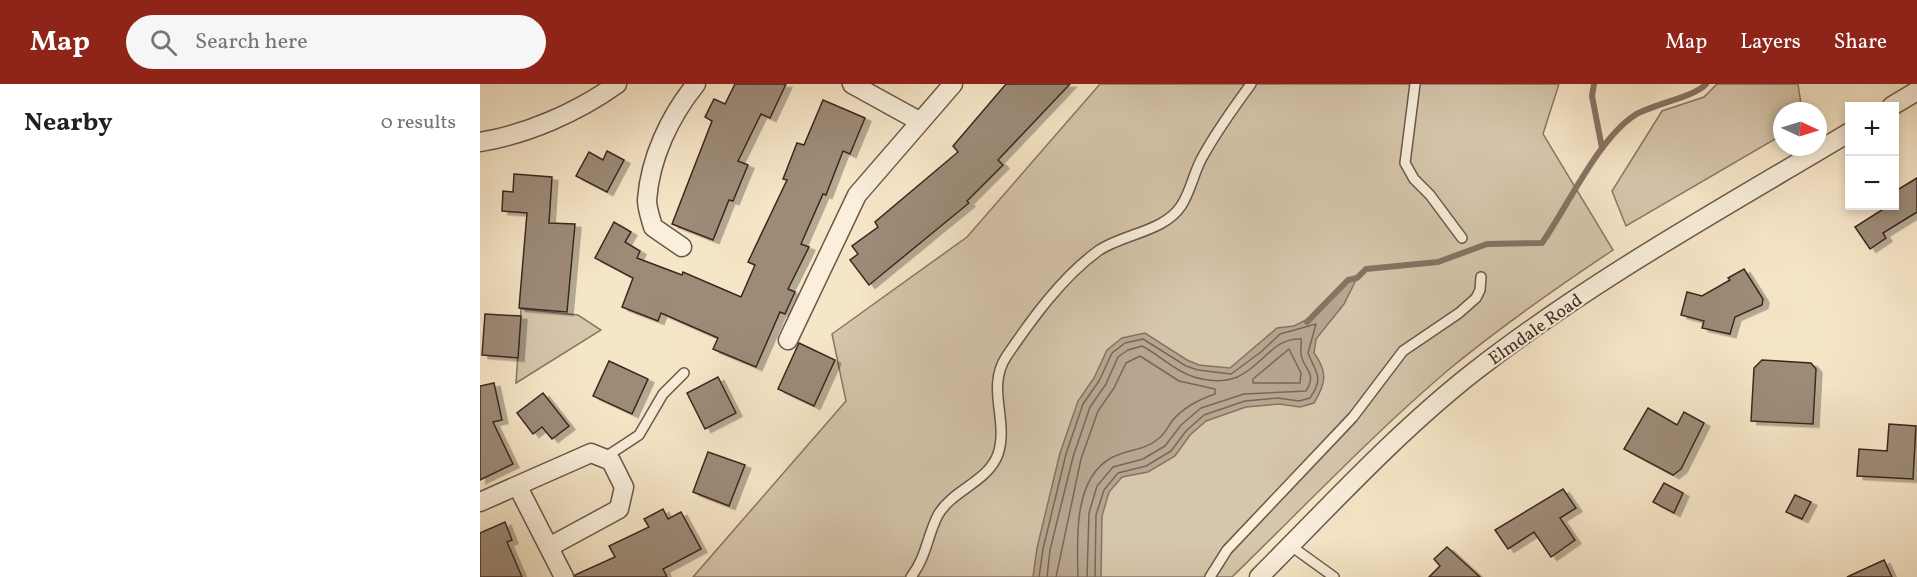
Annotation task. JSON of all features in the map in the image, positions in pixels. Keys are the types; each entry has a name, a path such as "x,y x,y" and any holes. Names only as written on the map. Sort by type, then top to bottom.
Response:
{"street":[{"path":"480,141 527,130 574,110 596,90 617,84"},
{"path":"682,247 653,227 647,202 662,140 680,104 696,84"},
{"path":"852,84 919,120"},
{"path":"788,340 857,195 919,120 953,84"},
{"path":"1899,102 1917,91"},
{"name":"Elmdale Road","path":"1259,577 1422,416 1474,372 1532,328 1845,135"},
{"path":"480,502 591,453 611,460 624,487 619,509 549,548"},
{"path":"518,487 564,577"}],"lane":[{"path":"911,577 927,550 938,514 957,495 982,476 997,456 1002,424 996,384 997,372 1017,342 1084,262 1101,249 1165,220 1181,206 1203,156 1251,84"},
{"path":"1415,84 1406,163 1414,179 1430,195 1462,238"},
{"path":"1210,577 1227,550 1353,417 1403,351 1459,313 1476,298 1480,290 1481,277"},
{"path":"604,458 639,435 663,394 684,373"},
{"path":"1291,546 1334,577"}],"shaded area":[{"path":"1100,84 1559,84 1543,134 1613,250 1487,339 1419,395 1232,577 693,577 846,401 832,334 967,237"},
{"path":"1717,84 1798,84 1801,102 1773,102 1773,140 1626,226 1612,191 1662,111 1704,97"},
{"path":"521,309 578,315 601,330 516,383"}],"water":[{"path":"1357,278 1344,304 1316,339 1314,353 1322,366 1324,378 1314,403 1300,407 1279,404 1246,407 1206,421 1190,435 1175,456 1148,472 1122,477 1109,492 1102,516 1101,577 1033,577 1037,548 1060,453 1078,401 1094,378 1107,350 1122,338 1145,333 1187,360 1199,365 1230,368 1277,328 1294,326 1312,317 1348,280"}],"building":[{"path":"735,84 786,84 770,118 761,114 738,161 748,165 733,201 729,200 713,240 672,224 712,121 705,117 714,99 725,104"},
{"path":"1006,84 1070,84 998,160 1003,165 967,201 969,203 869,285 850,260 858,254 852,246 878,227 875,222 958,152 953,146"},
{"path":"823,100 865,118 850,154 843,151 826,195 823,194 801,244 809,247 788,289 795,292 785,314 780,312 756,367 713,349 718,338 661,313 658,321 622,307 633,278 595,258 614,222 631,232 625,242 640,251 637,258 682,275 683,272 741,297 755,265 748,262 787,180 783,179 797,143 804,145"},
{"path":"607,151 624,160 607,192 576,176 589,152 603,160"},
{"path":"514,174 552,177 549,223 575,224 567,312 519,308 527,213 502,211 503,191 513,192"},
{"path":"1917,178 1917,212 1883,233 1886,238 1870,249 1855,227 1882,210 1899,210 1899,189"},
{"path":"1744,269 1763,299 1762,305 1735,317 1730,334 1702,328 1704,321 1681,315 1687,292 1702,296"},
{"path":"485,314 521,316 518,358 482,355"},
{"path":"799,343 835,360 814,406 778,389"},
{"path":"1762,360 1811,363 1816,369 1813,424 1751,421 1754,368"},
{"path":"609,361 648,379 632,414 593,396"},
{"path":"718,377 736,413 705,429 687,393"},
{"path":"494,383 502,420 493,422 513,464 480,480 480,386"},
{"path":"543,393 569,426 552,439 542,427 533,434 517,413"},
{"path":"1648,408 1677,425 1684,412 1704,423 1681,469 1673,475 1624,449"},
{"path":"1889,424 1916,426 1913,479 1857,476 1859,449 1887,451"},
{"path":"708,452 745,465 729,506 693,492"},
{"path":"1664,483 1683,493 1674,513 1653,502"},
{"path":"1563,489 1576,508 1560,518 1575,540 1551,557 1534,532 1508,549 1495,530"},
{"path":"1795,495 1811,502 1802,519 1786,512"},
{"path":"663,509 668,519 681,512 701,549 663,569 667,577 575,577 615,557 609,546 649,527 644,519"},
{"path":"505,522 512,540 507,542 522,577 480,577 480,533"},
{"path":"1447,547 1480,577 1429,577 1440,566 1434,559"},
{"path":"1884,560 1892,577 1847,577"}],"waterway":[{"path":"1594,84 1592,96 1602,148"},
{"path":"1307,322 1348,280 1357,278 1366,269 1438,262 1487,244 1542,243 1596,156 1621,126 1643,111 1693,93 1706,84"}]}
